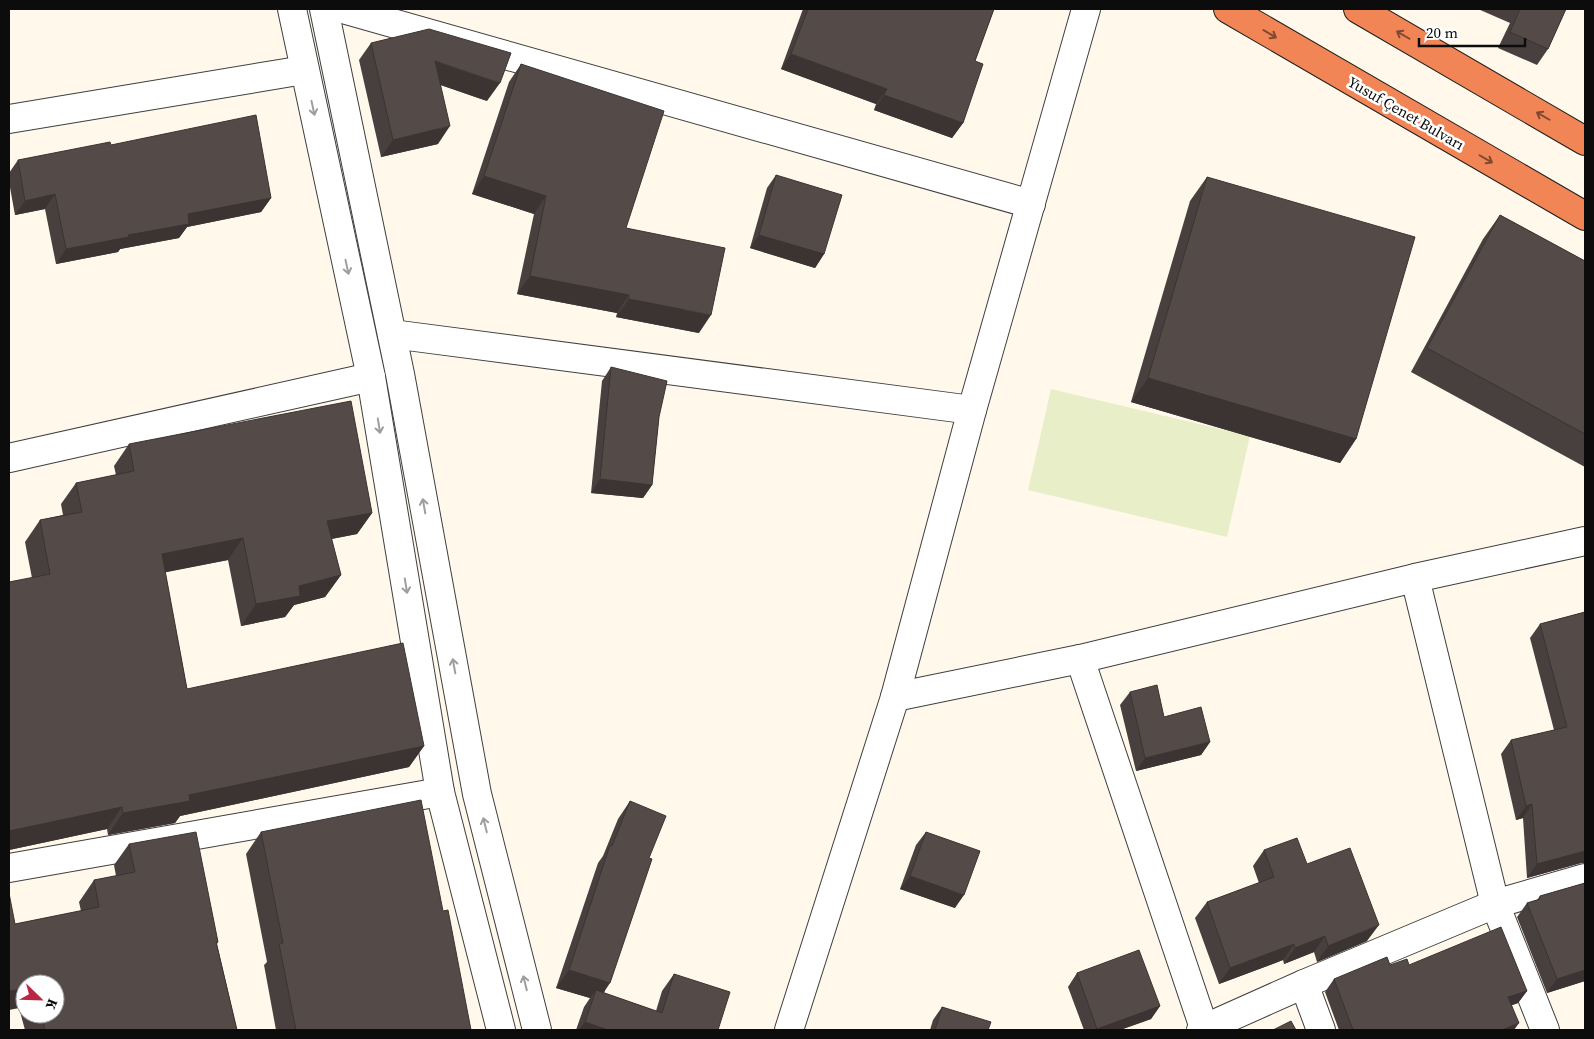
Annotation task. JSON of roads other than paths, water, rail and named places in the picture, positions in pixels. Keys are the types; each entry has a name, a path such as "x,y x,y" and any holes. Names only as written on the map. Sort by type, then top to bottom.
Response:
{"highway":[{"name":"Yusuf Çenet Bulvarı","path":"1228,9 1585,216"},
{"path":"1358,9 1585,141"}],"street":[{"path":"292,9 371,377 440,792 501,1030"},
{"path":"324,9 392,334 477,794 537,1030"},
{"path":"343,9 1031,204"},
{"path":"789,1030 895,698 972,410 1086,9"},
{"path":"9,119 304,70"},
{"path":"392,334 972,410"},
{"path":"9,458 371,377"},
{"path":"895,698 1080,659 1415,578 1585,541"},
{"path":"1415,578 1495,904 1545,1030"},
{"path":"1080,659 1202,1029 1495,904 1585,878"},
{"path":"9,868 440,792"},
{"path":"1304,984 1321,1030"}]}
